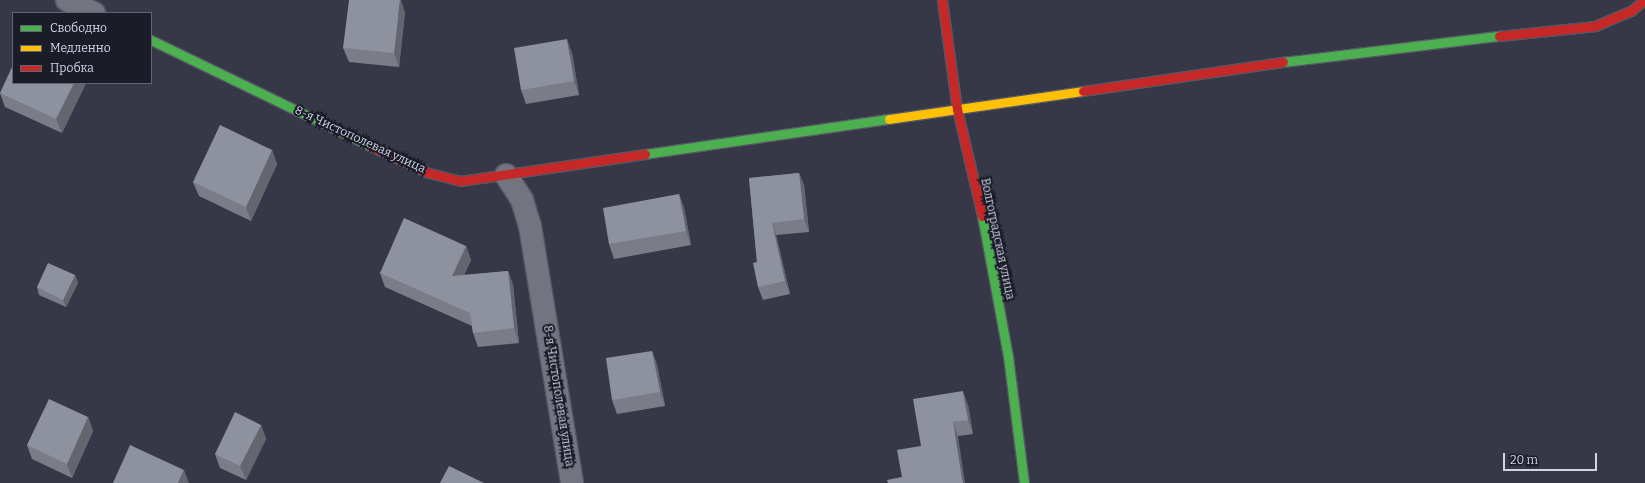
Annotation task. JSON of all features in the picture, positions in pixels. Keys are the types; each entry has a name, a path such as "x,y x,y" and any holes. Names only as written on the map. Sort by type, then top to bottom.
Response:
{"street":[{"path":"67,0 92,12"},
{"name":"Волгоградская улица","path":"942,0 957,109 985,231 1005,340 1024,483"},
{"path":"506,175 1337,54 1595,26 1631,10 1644,0"},
{"name":"8-я Чистополевая улица","path":"152,40 429,173 460,181 506,175 522,200 530,226 572,483"}],"building":[{"path":"349,0 400,0 394,53 343,48"},
{"path":"567,39 574,81 521,90 514,48"},
{"path":"12,67 12,84 74,84 56,119 0,93"},
{"path":"220,125 272,150 246,207 193,182"},
{"path":"799,173 804,219 772,223 785,281 758,287 753,263 757,262 749,178"},
{"path":"679,194 686,231 609,244 603,208"},
{"path":"404,218 466,246 452,276 508,271 514,328 473,333 470,313 380,273"},
{"path":"48,263 75,275 63,300 37,287"},
{"path":"652,351 660,392 612,400 606,358"},
{"path":"963,391 968,420 953,422 963,483 888,483 887,480 902,477 897,450 921,446 913,399"},
{"path":"49,399 88,417 67,464 27,445"},
{"path":"235,412 261,425 240,466 215,454"},
{"path":"130,445 184,470 178,483 113,483"},
{"path":"449,466 484,483 440,483"}],"traffic: fast":[{"path":"1283,62 1499,36"},
{"path":"152,40 370,146"},
{"path":"645,154 889,119"},
{"path":"982,216 1008,356 1024,483"}],"traffic: slow":[{"path":"889,119 1083,91"}],"traffic: jam":[{"path":"942,0 957,109 982,216"},
{"path":"1499,36 1595,26 1631,11 1644,0"},
{"path":"1083,91 1283,62"},
{"path":"370,146 429,173 460,181 645,154"}]}
